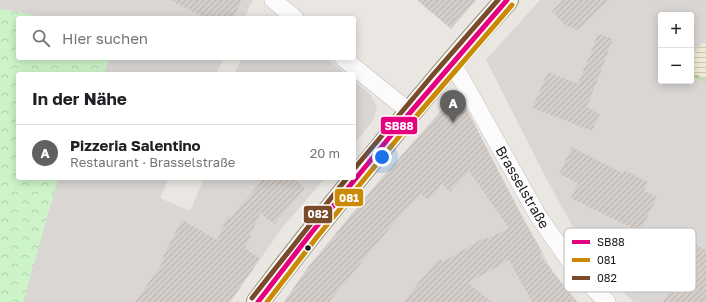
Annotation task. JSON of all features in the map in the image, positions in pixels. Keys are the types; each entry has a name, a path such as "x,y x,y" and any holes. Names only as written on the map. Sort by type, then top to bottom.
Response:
{"main road":[{"path":"356,178 452,62 507,0"},
{"path":"258,302 317,225 354,180"}],"street":[{"path":"273,0 293,16"},
{"path":"345,60 410,112"},
{"name":"Brasselstraße","path":"452,62 537,214 564,254"},
{"name":"Brasselstraße","path":"597,292 607,302"}],"shaded area":[{"path":"0,0 253,0 245,16 39,16 0,9"},
{"path":"540,0 706,0 706,40 694,52 694,12 658,12 658,84 694,84 694,78 706,83 706,302 634,302 623,292 696,292 696,228 573,228 547,180 486,60"},
{"path":"706,40 706,79 694,74 694,52"},
{"path":"109,60 223,60 217,72 104,72"},
{"path":"241,60 328,60 344,72 235,72"},
{"path":"356,83 370,94 377,107 372,122 356,142"},
{"path":"452,98 462,100 519,210 555,275 564,286 564,292 569,292 578,302 284,302 308,267 377,183"},
{"path":"57,180 168,180 160,198 190,211 203,180 323,180 282,228 230,302 23,302"}],"green space":[{"path":"0,9 39,16 16,16 16,60 109,60 104,72 16,72 16,180 57,180 23,302 0,302"},
{"path":"694,74 706,79 706,83 694,78"}],"building":[{"path":"170,0 242,0 234,16 202,16"},
{"path":"417,0 476,0 451,29"},
{"path":"563,0 609,0 578,30 565,25 552,11"},
{"path":"598,34 613,39 587,107 600,114 592,131 533,108 548,72 578,84"},
{"path":"452,99 462,100 524,221 542,252 540,253 540,256 564,286 564,292 569,292 577,302 532,302 509,260 468,283 492,302 403,302 439,258 443,262 482,239 489,238 509,228 469,171 450,192 442,184 428,200 421,194 407,209 406,208 329,302 284,302 307,269 382,178"},
{"path":"572,147 623,173 624,170 648,182 644,191 657,197 642,228 632,228 571,198 578,183 559,174"},
{"path":"262,180 295,180 305,188 274,224 260,213 245,248 260,259 230,302 135,302 163,262 162,259 182,220 217,240 228,216 231,217"},
{"path":"696,245 706,250 706,302 663,302 668,292 696,292"}],"transit line":[{"name":"082","path":"356,167 498,0"},
{"name":"SB88","path":"356,178 402,122 507,0"},
{"name":"081","path":"267,302 317,237 407,127 512,5"},
{"name":"082","path":"252,298 345,180"},
{"name":"SB88","path":"258,302 355,180"}],"place":[{"name":"Pizzeria Salentino","path":"453,123"}]}
